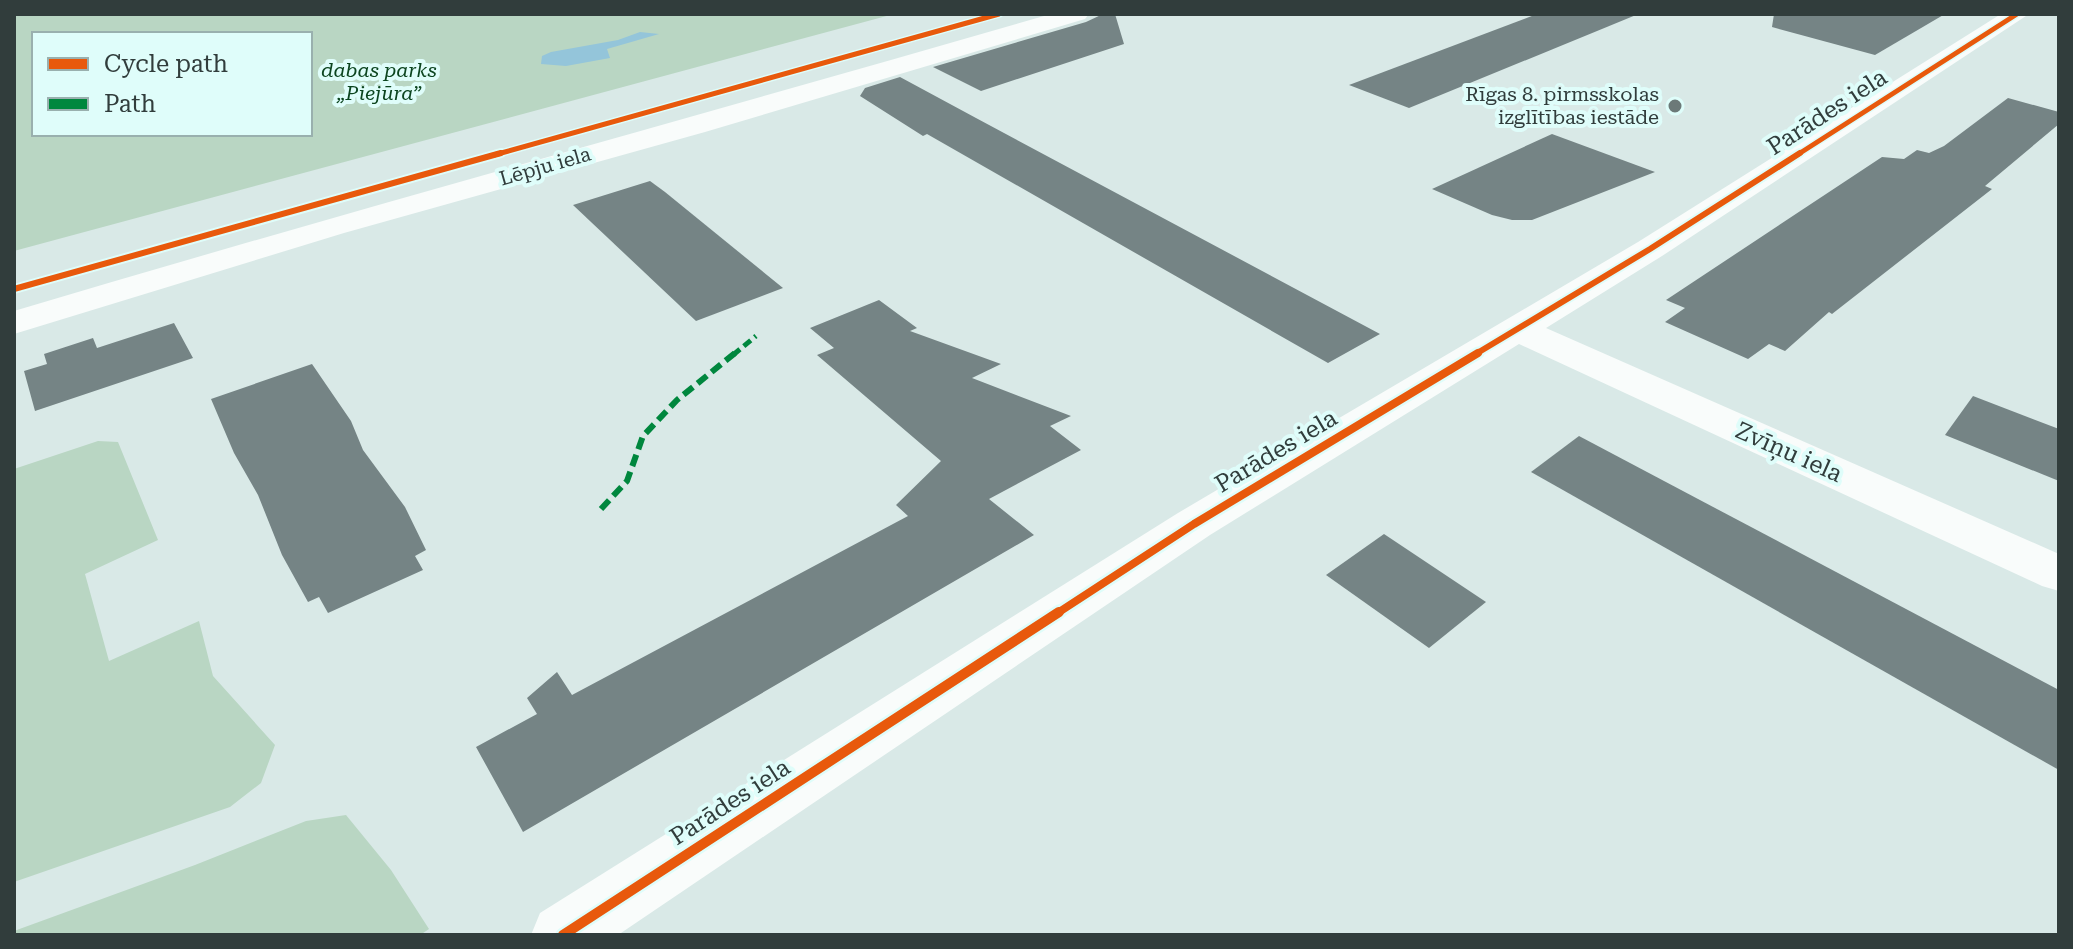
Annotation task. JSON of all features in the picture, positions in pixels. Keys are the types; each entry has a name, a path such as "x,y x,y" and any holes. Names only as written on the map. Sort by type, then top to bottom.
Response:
{"street":[{"name":"Lēpju iela","path":"14,323 332,226 695,126 1077,14"},
{"name":"Parādes iela","path":"563,935 1194,524 1519,330 2017,14"},
{"name":"Zvīņu iela","path":"1519,330 2059,574"}],"green space":[{"name":"dabas parks „Piejūra”","path":"14,14 894,14 14,251"},
{"path":"98,441 118,442 158,540 85,574 109,661 199,621 213,676 275,745 261,783 230,807 14,882 14,469"},
{"path":"346,815 391,870 429,929 420,935 14,935 14,931 306,821"}],"water":[{"path":"640,32 659,34 607,49 610,58 566,66 541,64 542,56 551,52 618,40"}],"building":[{"path":"1103,14 1115,14 1124,44 981,91 933,67 1086,22"},
{"path":"1537,14 1636,15 1409,108 1349,85"},
{"path":"1774,14 1945,14 1875,55 1772,27"},
{"path":"900,77 1380,334 1328,363 927,134 923,136 860,96 865,88"},
{"path":"2008,98 2059,112 2059,124 1985,186 1992,189 1832,314 1829,312 1785,351 1769,344 1748,359 1665,322 1685,308 1666,300 1882,157 1904,159 1917,150 1929,153 1944,146"},
{"path":"1552,134 1655,172 1532,220 1512,220 1492,215 1432,189"},
{"path":"650,181 783,288 696,321 573,205"},
{"path":"879,300 917,328 910,331 1001,364 972,378 1071,416 1050,426 1081,450 989,499 1034,535 523,832 476,747 537,714 527,698 557,672 572,695 908,516 896,505 941,461 817,355 834,348 810,328"},
{"path":"174,323 193,358 35,411 24,371 47,364 44,354 93,338 97,348"},
{"path":"312,364 351,421 363,450 405,507 426,550 415,556 423,570 328,613 319,597 308,602 282,555 258,495 234,453 211,399"},
{"path":"1973,396 2059,429 2059,481 1945,435"},
{"path":"1579,436 2059,690 2059,770 1531,472"},
{"path":"1384,534 1486,602 1429,648 1326,575"}],"marked path":[{"path":"601,509 627,481 643,436 677,400 756,336"}],"cycle path":[{"path":"14,289 999,14"},
{"path":"563,935 1194,524 1650,249 2017,14"}],"place":[{"name":"Rīgas 8. pirmsskolas izglītības iestāde","path":"1675,106"}]}
